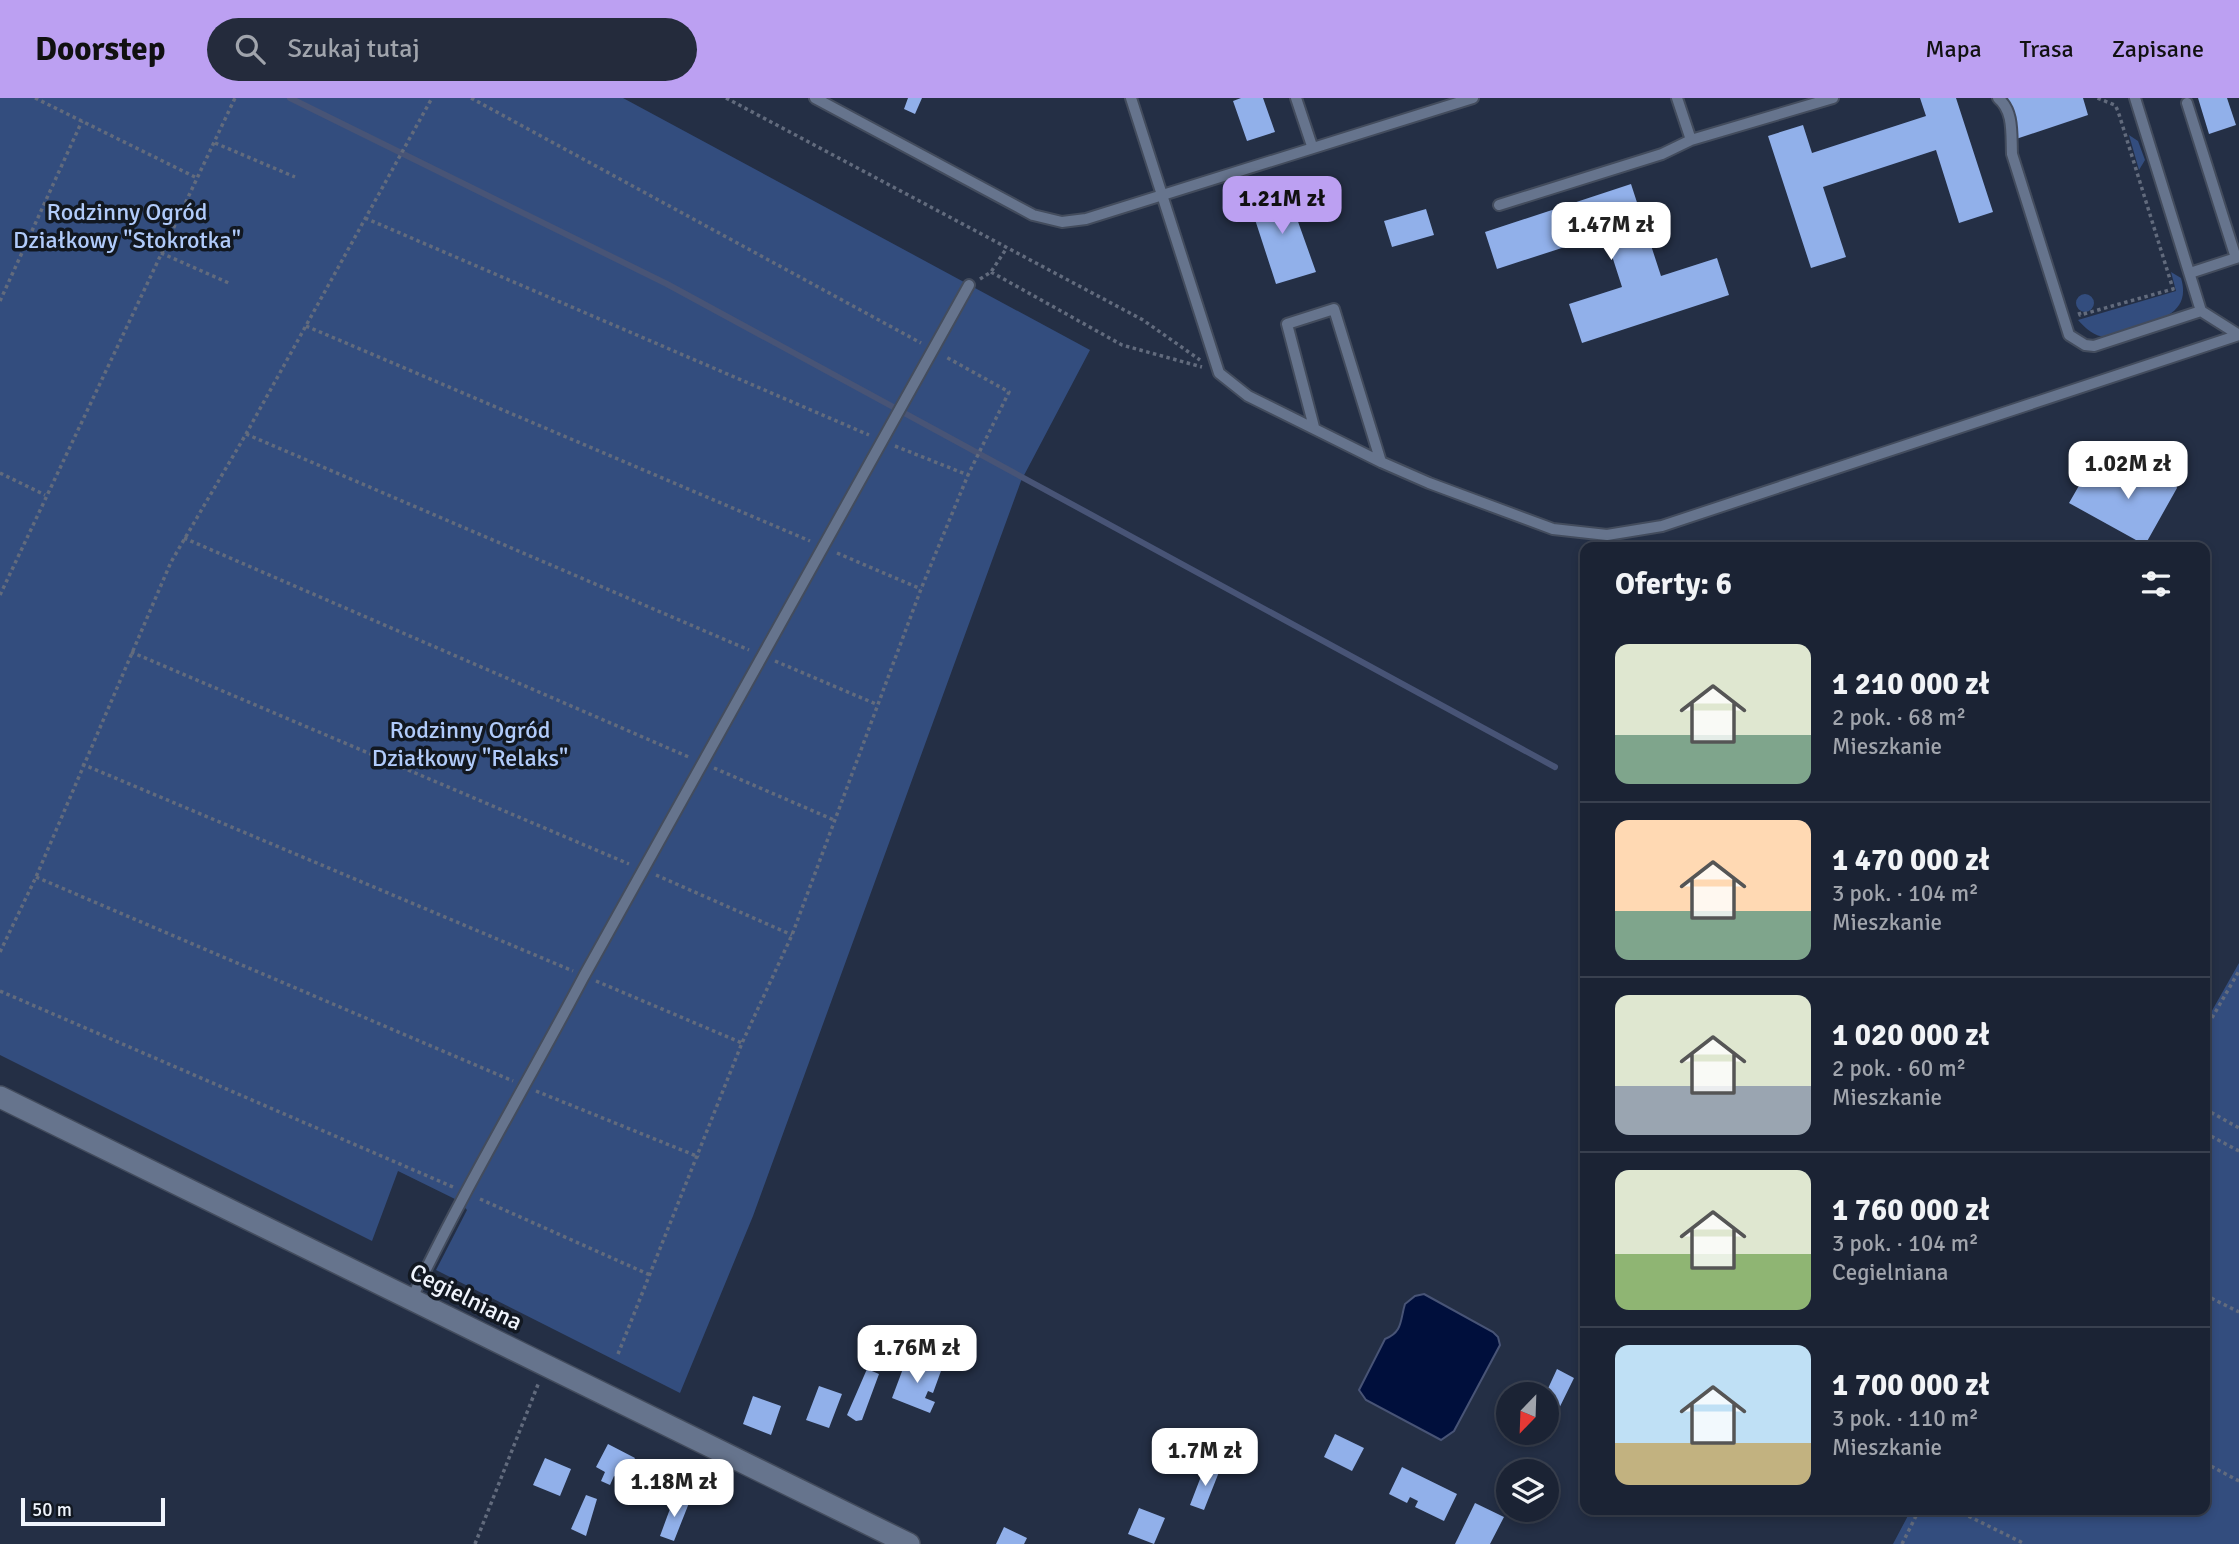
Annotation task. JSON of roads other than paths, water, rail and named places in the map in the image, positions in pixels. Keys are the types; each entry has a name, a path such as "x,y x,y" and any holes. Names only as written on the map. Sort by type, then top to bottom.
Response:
{"street":[{"name":"Cegielniana","path":"0,1097 909,1544"}],"lane":[{"path":"817,98 1042,219 1072,221 1474,98"},
{"path":"1131,98 1219,373 1248,396 1381,462 1429,483 1553,529 1607,535 1662,526 2239,335"},
{"path":"1296,98 1312,146"},
{"path":"1676,98 1691,140"},
{"path":"1499,205 1662,154 1691,140 1833,98"},
{"path":"2135,98 2201,311 2239,335"},
{"path":"2001,101 2011,124 2012,154 2069,335 2085,345 2094,346 2201,311"},
{"path":"2187,103 2237,258 2190,273"},
{"path":"411,1300 459,1201 526,1087 584,976 969,285"},
{"path":"1314,427 1287,324 1335,309 1381,462"}],"waterway":[{"path":"290,98 667,284 1555,767"}],"park label":[{"name":"Rodzinny Ogród Działkowy \"Stokrotka\"","path":"127,226"},
{"name":"Rodzinny Ogród Działkowy \"Relaks\"","path":"470,744"}]}
